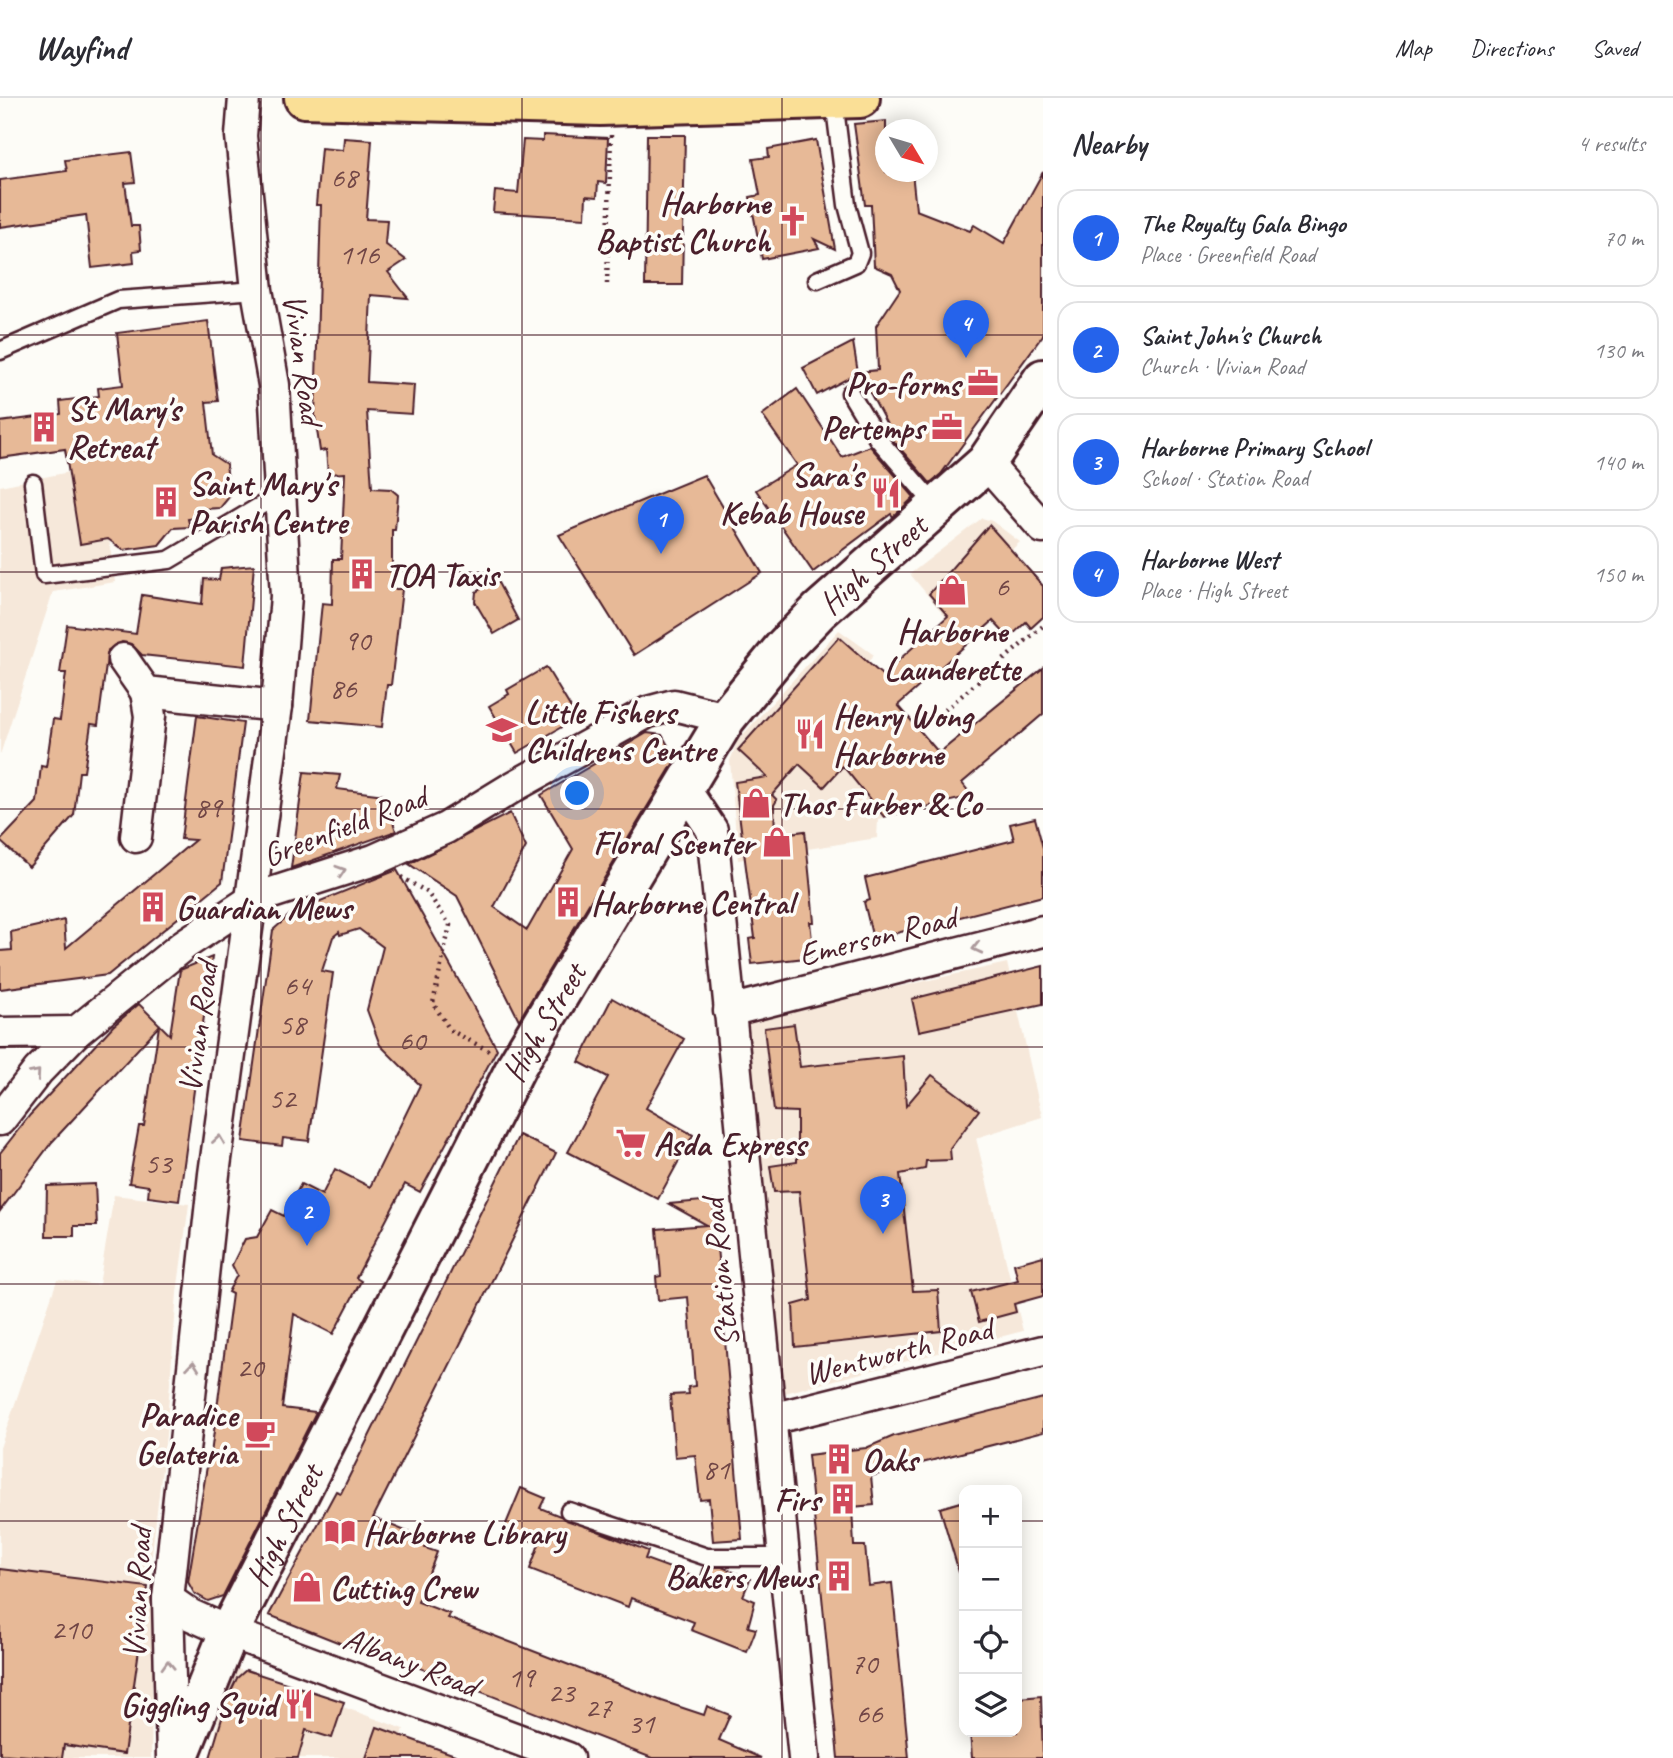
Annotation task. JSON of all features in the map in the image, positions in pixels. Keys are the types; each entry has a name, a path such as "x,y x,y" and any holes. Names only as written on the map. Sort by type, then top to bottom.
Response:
{"main road":[{"path":"304,98 603,103 847,99"},
{"name":"High Street","path":"178,1758 229,1632 517,1065 726,718 793,637 986,463 1043,379"}],"street":[{"name":"Vivian Road","path":"172,1758 169,1599 214,1174 253,899 277,706 286,596 274,386 257,290 241,136 244,98"},
{"path":"986,463 1043,528"},
{"path":"123,659 146,692 150,716 136,837"},
{"path":"146,692 277,706"},
{"name":"Greenfield Road","path":"0,1120 38,1071 76,1032 185,944 253,899 374,860 446,828 648,712 674,705 726,718"},
{"name":"Station Road","path":"684,788 712,830 804,1758"},
{"name":"Emerson Road","path":"729,1012 1043,931"},
{"path":"0,1033 76,1032"},
{"name":"Wentworth Road","path":"771,1419 1043,1351"},
{"name":"Albany Road","path":"169,1599 191,1615 229,1632 509,1748 568,1758"}],"lane":[{"path":"817,280 856,263 860,253 847,205 847,99"},
{"path":"0,351 118,300 257,290"},
{"path":"850,393 877,438 936,506"},
{"path":"33,483 44,576 169,560 282,493"},
{"path":"569,1511 707,1557 785,1557"}],"path":[{"path":"603,103 607,285"},
{"path":"924,728 1043,626"},
{"path":"374,860 427,892 450,925 433,1003 450,1030 517,1065"}],"shaded area":[{"path":"99,466 115,582 53,592 0,755 0,486"},
{"path":"982,518 992,521 1020,542 985,575 987,579 945,616 910,574"},
{"path":"839,630 874,655 866,664 972,796 878,819 877,838 738,860 730,761 738,740"},
{"path":"1007,963 1042,1117 976,1138 1023,1331 785,1393 743,1021"},
{"path":"114,1195 189,1204 177,1293 166,1435 148,1587 154,1607 151,1758 0,1758 0,1448 57,1280 99,1285"},
{"path":"238,1669 404,1729 394,1758 211,1758 221,1704"}],"building":[{"path":"875,122 875,182 913,182 916,210 970,231 974,225 1004,243 1043,172 1043,335 941,474 930,483 890,437 893,436 859,372 878,370 876,326 900,290 892,274 874,266 871,205 865,205 854,124"},
{"path":"543,135 608,138 606,183 598,182 597,197 586,196 585,218 493,212 495,191 518,193 523,140 543,141"},
{"path":"647,135 685,135 682,285 645,285"},
{"path":"344,138 372,140 366,219 387,220 385,244 406,260 388,272 408,298 371,295 367,382 414,385 412,414 367,411 372,488 391,489 398,495 395,530 392,530 392,589 402,589 391,685 387,685 382,727 310,720 322,603 332,604 333,559 341,559 345,473 328,474 326,450 320,451 315,416 321,205 316,205 321,148 343,150"},
{"name":"Harborne Baptist Church","path":"816,140 835,249 814,239 819,248 762,259 750,197 760,195 753,159 769,157 768,149"},
{"path":"131,152 135,182 125,183 131,226 139,226 141,250 133,251 134,263 92,268 86,215 0,227 0,180 67,171 65,160"},
{"path":"208,321 218,401 206,402 212,455 226,464 230,496 220,508 203,509 204,517 188,519 190,527 173,528 159,545 123,550 108,539 80,544 65,449 0,458 0,422 61,414 60,401 99,396 98,388 123,385 117,333"},
{"path":"853,342 858,373 817,395 803,368"},
{"path":"797,389 842,457 870,446 914,497 893,517 891,514 813,572 756,490 797,465 762,415"},
{"path":"704,475 762,573 634,655 559,535"},
{"path":"989,525 1043,586 1043,617 1031,628 1026,622 1009,638 993,621 898,705 939,753 1043,668 1043,714 962,783 972,796 884,817 843,766 824,787 799,764 772,795 777,800 774,805 775,835 805,831 814,922 810,922 814,957 752,964 749,939 755,938 735,782 767,777 738,750 839,637 882,675 948,616 929,594"},
{"path":"254,565 245,666 142,655 131,644 122,642 108,650 98,725 91,724 84,772 79,772 74,815 29,867 0,841 37,802 41,766 46,767 53,719 60,720 66,673 60,673 67,625 136,634 142,595 202,604 204,579 219,580 221,568"},
{"path":"496,579 518,620 494,634 475,602 476,592"},
{"path":"546,667 577,718 517,753 489,706 509,694 507,690"},
{"path":"197,716 243,723 222,882 108,975 0,989 0,951 12,950 11,932 64,920 66,948 195,840 181,839"},
{"name":"Harborne Central","path":"647,733 662,735 676,759 519,1020 457,896 409,864 510,813 526,847 494,907 527,930 573,849 541,795"},
{"path":"304,772 340,775 337,789 384,795 396,831 291,868"},
{"path":"1035,818 1043,848 1043,896 873,939 864,902 870,900 865,878 1014,840 1010,824"},
{"path":"397,870 497,1049 420,1192 405,1184 356,1278 361,1281 333,1334 294,1314 282,1408 316,1412 223,1596 208,1601 194,1593 188,1582 211,1454 232,1294 228,1292 237,1275 232,1265 245,1239 257,1237 272,1210 284,1216 301,1184 322,1195 335,1169 370,1187 420,1085 380,1045 367,1010 383,947 359,929 340,935 339,932 333,937 322,971 333,973 309,1141 283,1138 282,1146 243,1141 273,930 293,912"},
{"path":"212,957 179,1201 148,1197 149,1186 129,1183 139,1126 144,1126 159,1026 52,1142 0,1211 0,1153 30,1115 113,1026 139,1004 170,1035 180,970"},
{"path":"1043,966 1043,1004 919,1031 912,999"},
{"path":"612,998 684,1039 646,1108 693,1135 658,1199 568,1152 608,1077 579,1062"},
{"path":"794,1024 800,1067 903,1056 906,1106 932,1075 979,1110 950,1149 951,1160 926,1161 925,1169 900,1174 913,1291 938,1290 941,1331 795,1347 793,1305 811,1300 799,1191 774,1192 770,1166 797,1162 797,1112 774,1111 764,1028"},
{"path":"519,1135 556,1153 373,1518 428,1540 425,1548 437,1552 418,1602 450,1614 448,1618 662,1701 704,1715 707,1706 730,1715 719,1740 761,1758 652,1758 384,1654 345,1645 269,1615 336,1491 341,1493"},
{"path":"95,1184 97,1226 74,1226 74,1236 46,1236 47,1186"},
{"path":"713,1200 742,1539 713,1541 709,1499 700,1500 695,1455 675,1457 670,1395 689,1394 688,1387 695,1386 688,1297 658,1300 656,1277 661,1276 657,1229 707,1225 669,1204"},
{"path":"1043,1256 1043,1296 1014,1304 1016,1312 979,1322 971,1292 1018,1280 1014,1264"},
{"path":"1043,1398 1043,1432 871,1476 874,1505 852,1507 854,1546 865,1546 869,1586 892,1583 909,1758 838,1758 808,1455 866,1448 894,1436"},
{"path":"521,1488 545,1498 540,1508 648,1551 645,1559 700,1579 704,1567 722,1567 750,1579 743,1596 755,1601 748,1627 756,1629 747,1652 691,1630 694,1622 631,1598 628,1607 530,1569 539,1544 504,1529"},
{"path":"959,1502 959,1572 940,1508"},
{"path":"0,1569 148,1587 124,1754 64,1745 62,1758 0,1754"},
{"path":"246,1670 344,1702 332,1738 306,1730 298,1758 210,1758 229,1695 237,1678"},
{"path":"1041,1696 1043,1758 972,1758 970,1737 1022,1737 1022,1698"},
{"path":"377,1727 455,1755 455,1758 366,1758"}],"place":[{"name":"Harborne Baptist Church","path":"793,221"},
{"name":"Harborne West","path":"966,358"},
{"name":"Pro-forms","path":"983,383"},
{"name":"St Mary's Retreat","path":"44,427"},
{"name":"Pertemps","path":"947,427"},
{"name":"Sara's Kebab House","path":"886,493"},
{"name":"Saint Mary's Parish Centre","path":"166,502"},
{"name":"The Royalty Gala Bingo","path":"661,554"},
{"name":"TOA Taxis","path":"362,574"},
{"name":"Harborne Launderette","path":"952,590"},
{"name":"Little Fishers Childrens Centre","path":"502,730"},
{"name":"Henry Wong Harborne","path":"810,734"},
{"name":"Thos Furber & Co","path":"756,803"},
{"name":"Floral Scenter","path":"777,842"},
{"name":"Harborne Central","path":"568,902"},
{"name":"Guardian Mews","path":"153,907"},
{"name":"Asda Express","path":"631,1143"},
{"name":"Harborne Primary School","path":"883,1234"},
{"name":"Saint John's Church","path":"307,1246"},
{"name":"Paradice Gelateria","path":"260,1433"},
{"name":"Oaks","path":"839,1459"},
{"name":"Firs","path":"843,1499"},
{"name":"Harborne Library","path":"340,1532"},
{"name":"Bakers Mews","path":"839,1576"},
{"name":"Cutting Crew","path":"307,1587"},
{"name":"Giggling Squid","path":"299,1704"}]}
